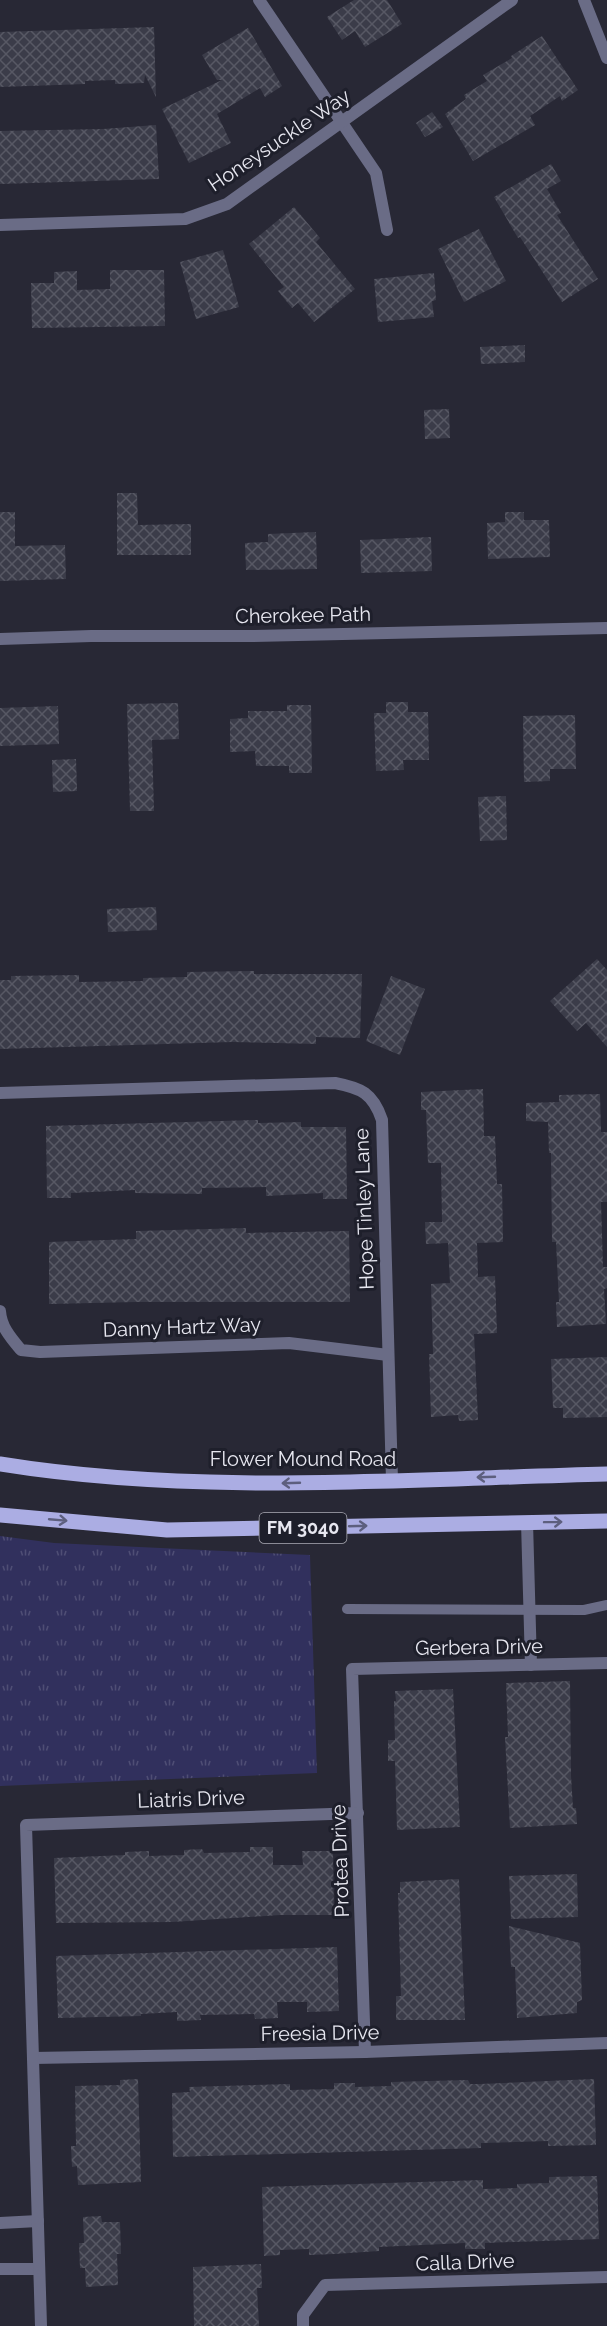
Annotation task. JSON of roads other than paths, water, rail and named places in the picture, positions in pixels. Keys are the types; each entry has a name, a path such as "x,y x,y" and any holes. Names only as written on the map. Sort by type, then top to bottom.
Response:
{"main road":[{"name":"Flower Mound Road","path":"0,1464 135,1479 274,1483 607,1474"},
{"name":"FM 3040","path":"0,1515 167,1530 607,1521"}],"street":[{"path":"258,0 376,173 387,230"},
{"name":"Honeysuckle Way","path":"0,225 185,219 227,204 512,0"},
{"path":"584,0 607,58"},
{"name":"Cherokee Path","path":"0,639 607,628"},
{"name":"Hope Tinley Lane","path":"0,1094 335,1083 359,1088 378,1107 382,1120 392,1480"},
{"name":"Danny Hartz Way","path":"0,1311 8,1336 21,1350 40,1352 289,1343 388,1355"},
{"path":"527,1522 531,1665"},
{"name":"Gerbera Drive","path":"352,1669 607,1663"},
{"name":"Protea Drive","path":"352,1669 365,2052"},
{"name":"Liatris Drive","path":"33,2058 26,1825 358,1813"},
{"name":"Freesia Drive","path":"33,2058 365,2052 607,2043"},
{"path":"33,2058 41,2326"},
{"path":"0,2223 38,2221"},
{"path":"0,2269 39,2269"},
{"name":"Calla Drive","path":"303,2326 303,2315 325,2285 607,2277"}],"lane":[{"path":"347,1609 584,1610 607,1605"}]}
